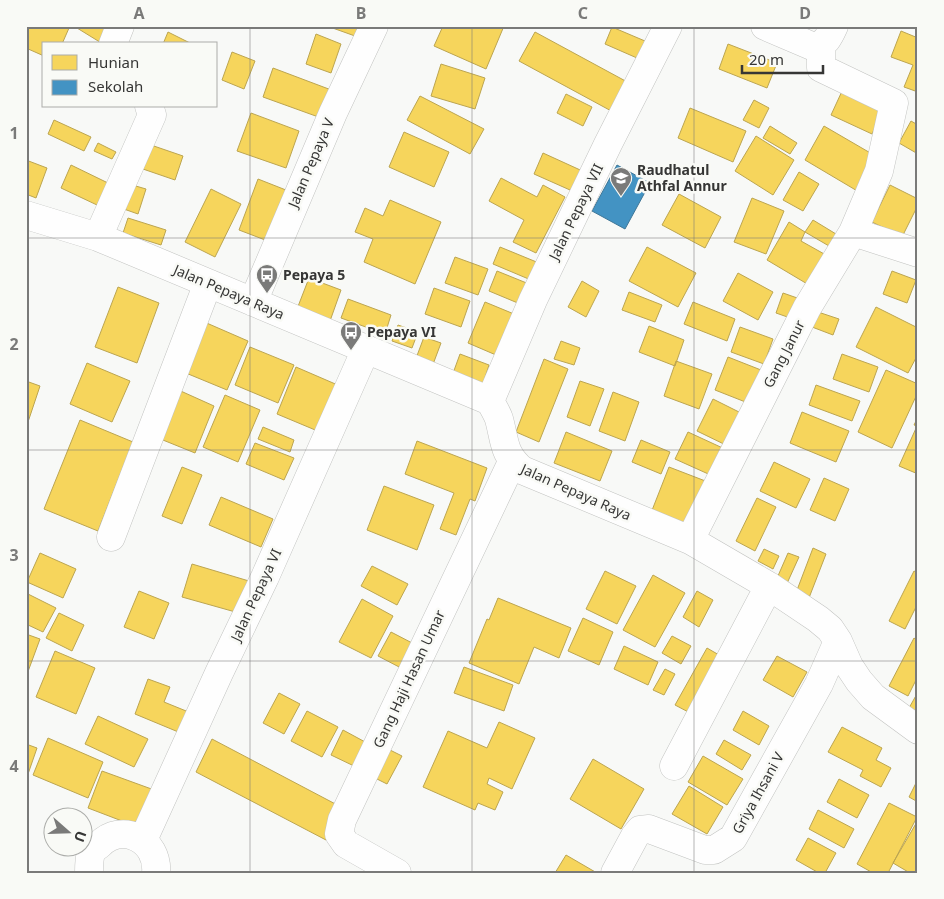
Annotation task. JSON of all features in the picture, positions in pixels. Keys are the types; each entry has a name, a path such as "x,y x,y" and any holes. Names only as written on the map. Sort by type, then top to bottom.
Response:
{"street":[{"path":"114,42 120,26"},
{"name":"Jalan Pepaya V","path":"253,302 326,130 374,26"},
{"name":"Jalan Pepaya VII","path":"490,401 538,291 668,26"},
{"path":"765,26 814,47 827,36"},
{"name":"Gang Janur","path":"690,540 807,308 853,232 879,171 894,103 821,68 827,36"},
{"path":"98,237 152,115 150,108"},
{"name":"Jalan Pepaya Raya","path":"26,215 98,237 490,401 499,418 505,448 512,462 522,470 690,540 768,586 830,629 854,673 873,697 918,730"},
{"path":"853,232 918,253"},
{"path":"111,537 208,283"},
{"name":"Jalan Pepaya VI","path":"143,840 265,577 366,349"},
{"name":"Gang Haji Hasan Umar","path":"397,873 346,844 339,834 342,820 512,462"},
{"path":"674,766 768,586"},
{"name":"Griya Ihsani V","path":"615,873 640,830 649,829 705,850 714,850 732,838 819,684 838,641"},
{"path":"85,857 105,838 124,833 143,840 152,850 164,870"}],"building: Hunian":[{"path":"26,26 65,26 69,28 63,42 42,42 42,55 26,48"},
{"path":"78,26 116,26 104,42 100,42 77,28"},
{"path":"327,26 358,26 355,36"},
{"path":"443,26 504,26 486,69 434,46"},
{"path":"612,27 645,41 637,58 605,44"},
{"path":"901,31 918,38 918,92 904,87 913,65 891,57"},
{"path":"168,32 188,42 164,42"},
{"path":"535,32 631,84 615,113 519,61"},
{"path":"316,34 341,44 331,73 306,64"},
{"path":"728,44 777,63 767,88 719,69"},
{"path":"232,52 255,61 244,89 222,80"},
{"path":"441,64 485,78 475,109 431,96"},
{"path":"273,68 334,91 324,119 263,97"},
{"path":"843,89 884,108 872,134 831,115"},
{"path":"566,94 592,107 583,126 557,113"},
{"path":"420,96 484,129 470,154 407,120"},
{"path":"754,100 769,108 759,128 743,120"},
{"path":"690,108 746,131 733,162 678,138"},
{"path":"251,113 299,131 286,168 237,151"},
{"path":"54,120 91,137 84,151 48,134"},
{"path":"911,121 918,125 918,154 899,143"},
{"path":"770,126 797,143 790,154 763,138"},
{"path":"824,126 879,158 859,192 805,160"},
{"path":"404,132 449,152 434,187 389,167"},
{"path":"756,136 794,160 773,195 735,171"},
{"path":"98,143 116,152 112,159 94,151"},
{"path":"148,144 183,156 175,180 140,168"},
{"path":"543,153 589,174 579,194 534,174"},
{"path":"26,160 47,168 36,198 26,194"},
{"path":"71,165 108,183 97,205 61,188"},
{"path":"799,172 819,184 803,211 783,200"},
{"path":"501,178 537,197 543,185 565,197 536,253 513,242 524,220 489,201"},
{"path":"258,179 291,192 273,243 239,230"},
{"path":"129,184 146,189 138,214 121,208"},
{"path":"890,185 918,199 918,205 902,237 872,222"},
{"path":"211,189 241,204 215,257 185,242"},
{"path":"679,194 721,217 705,248 662,225"},
{"path":"752,198 784,211 766,254 734,242"},
{"path":"390,200 441,222 415,284 364,262 373,239 355,232 365,208 383,216"},
{"path":"128,218 166,230 161,245 123,233"},
{"path":"813,220 836,234 829,246 805,232"},
{"path":"789,222 805,232 801,241 826,255 809,285 767,260"},
{"path":"500,247 539,263 531,280 493,264"},
{"path":"647,247 696,273 678,307 629,281"},
{"path":"455,257 488,269 478,295 445,283"},
{"path":"497,271 534,286 525,306 489,291"},
{"path":"892,271 916,280 907,303 883,294"},
{"path":"738,273 773,292 758,320 723,301"},
{"path":"309,278 341,290 330,321 297,309"},
{"path":"582,281 599,291 586,317 568,307"},
{"path":"118,287 159,303 137,363 95,347"},
{"path":"434,288 470,301 461,327 425,314"},
{"path":"629,292 662,305 655,322 622,310"},
{"path":"783,293 803,300 796,320 776,313"},
{"path":"348,299 391,315 385,334 341,318"},
{"path":"485,302 514,314 496,355 468,343"},
{"path":"693,302 735,319 727,341 684,324"},
{"path":"876,307 918,328 918,354 908,373 856,347"},
{"path":"818,312 839,319 833,335 812,327"},
{"path":"202,321 248,341 227,390 181,371"},
{"path":"398,325 418,332 412,348 392,341"},
{"path":"649,326 684,340 675,366 639,352"},
{"path":"740,327 773,339 764,364 731,352"},
{"path":"424,337 441,343 432,367 415,361"},
{"path":"561,341 580,348 574,365 554,359"},
{"path":"250,347 294,365 278,403 235,385"},
{"path":"460,354 489,365 482,387 452,376"},
{"path":"842,354 878,367 869,392 833,379"},
{"path":"728,357 761,370 748,403 715,390"},
{"path":"544,359 568,369 539,442 516,432"},
{"path":"676,361 712,374 699,409 664,396"},
{"path":"87,363 130,381 112,422 70,404"},
{"path":"296,367 340,386 320,432 277,414"},
{"path":"886,370 918,384 918,392 892,448 858,432"},
{"path":"26,381 40,386 28,422 26,421"},
{"path":"580,381 604,389 590,426 567,417"},
{"path":"816,385 860,401 852,421 809,405"},
{"path":"174,388 214,406 195,453 153,436"},
{"path":"613,392 639,402 625,441 599,431"},
{"path":"225,395 260,410 238,462 203,447"},
{"path":"713,399 747,416 732,448 697,431"},
{"path":"802,412 849,431 836,462 790,443"},
{"path":"918,417 918,474 899,466 917,426 914,425"},
{"path":"80,420 133,442 98,531 44,509"},
{"path":"263,427 294,440 290,452 258,439"},
{"path":"566,432 612,451 600,481 554,463"},
{"path":"688,432 727,450 715,477 675,459"},
{"path":"641,440 670,452 661,474 632,462"},
{"path":"417,441 487,468 475,501 470,499 456,535 440,529 454,493 405,474"},
{"path":"255,443 294,458 284,480 246,464"},
{"path":"774,462 810,479 796,508 760,491"},
{"path":"182,467 202,475 182,524 162,516"},
{"path":"669,467 708,482 687,533 649,518"},
{"path":"824,478 849,489 835,521 810,510"},
{"path":"384,486 434,505 417,550 367,530"},
{"path":"221,497 273,519 261,547 209,525"},
{"path":"757,498 776,507 755,551 736,541"},
{"path":"813,548 826,554 807,603 794,598"},
{"path":"764,549 779,556 773,569 758,561"},
{"path":"40,553 76,569 63,598 27,582"},
{"path":"788,553 799,557 784,590 774,585"},
{"path":"192,564 249,581 239,613 182,597"},
{"path":"372,566 408,584 397,605 361,586"},
{"path":"605,571 636,586 617,624 586,609"},
{"path":"914,571 918,573 918,603 905,629 889,621"},
{"path":"653,575 685,593 655,647 623,630"},
{"path":"139,591 169,603 154,639 124,627"},
{"path":"697,591 713,600 699,627 683,617"},
{"path":"26,593 56,608 43,632 26,624"},
{"path":"498,598 571,628 559,658 534,647 519,684 469,663"},
{"path":"362,599 393,616 371,658 339,642"},
{"path":"59,613 84,625 72,651 46,638"},
{"path":"583,618 613,632 599,665 568,651"},
{"path":"391,632 416,645 403,669 378,656"},
{"path":"26,634 40,639 26,677"},
{"path":"672,636 691,646 681,664 662,653"},
{"path":"914,638 918,641 918,676 908,696 889,686"},
{"path":"624,646 658,662 648,685 614,669"},
{"path":"707,648 726,659 694,715 675,705"},
{"path":"55,651 95,668 76,714 36,697"},
{"path":"777,656 807,672 793,697 763,680"},
{"path":"464,667 513,685 504,711 454,693"},
{"path":"665,669 675,674 664,695 653,690"},
{"path":"148,679 170,687 164,702 196,715 188,736 135,714"},
{"path":"918,692 918,712 909,708"},
{"path":"279,693 300,704 284,734 263,723"},
{"path":"307,711 338,727 322,757 291,741"},
{"path":"743,711 769,726 759,745 733,730"},
{"path":"98,716 148,739 134,767 85,744"},
{"path":"499,722 535,738 512,789 489,778 487,784 503,792 495,810 478,803 475,810 423,787 448,731 487,748"},
{"path":"842,727 882,748 876,760 891,768 881,787 860,776 863,770 828,752"},
{"path":"343,730 367,743 354,766 331,755"},
{"path":"48,738 103,762 88,798 33,775"},
{"path":"212,739 343,808 326,840 196,772"},
{"path":"724,740 751,755 742,770 716,754"},
{"path":"26,744 37,748 27,777 26,777"},
{"path":"382,746 402,756 387,784 367,774"},
{"path":"703,756 743,779 727,805 688,782"},
{"path":"593,759 644,789 621,829 570,799"},
{"path":"102,771 157,791 143,829 92,810 92,806 89,806"},
{"path":"839,779 869,795 857,818 827,802"},
{"path":"918,779 918,802 909,797"},
{"path":"689,786 723,807 707,834 672,814"},
{"path":"889,803 917,817 888,873 873,873 857,864"},
{"path":"818,810 854,829 844,848 809,829"},
{"path":"918,820 918,871 917,873 910,873 893,863"},
{"path":"808,838 836,853 825,873 819,873 796,860"},
{"path":"566,855 597,873 555,873"}],"building: Sekolah":[{"name":"Raudhatul Athfal Annur","path":"617,165 650,183 625,229 592,211"}],"place":[{"name":"Raudhatul Athfal Annur","path":"621,197"},
{"name":"Pepaya 5","path":"267,294"},
{"name":"Pepaya VI","path":"351,351"}]}
